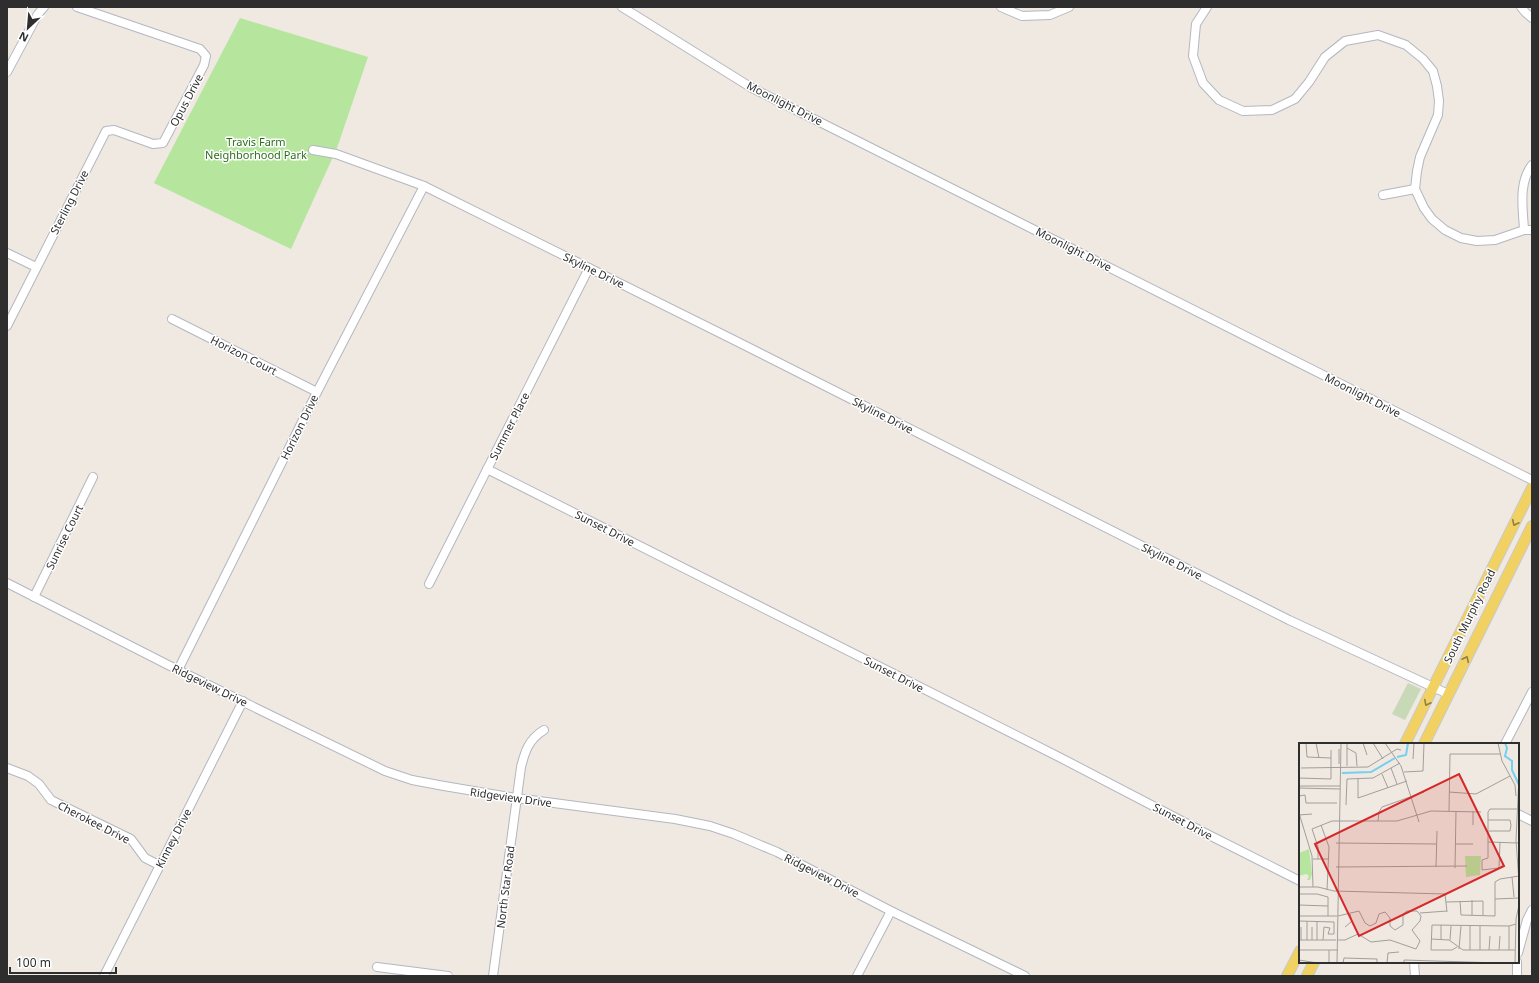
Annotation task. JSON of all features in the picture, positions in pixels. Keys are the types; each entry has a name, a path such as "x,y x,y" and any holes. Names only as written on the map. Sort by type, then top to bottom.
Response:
{"main road":[{"name":"South Murphy Road","path":"1406,743 1532,488"},
{"name":"South Murphy Road","path":"1424,743 1532,526"},
{"path":"1287,976 1299,952"},
{"path":"1307,976 1314,963"}],"street":[{"path":"7,72 38,14 44,7"},
{"name":"Opus Drive","path":"77,7 200,49 206,56 204,65 163,143"},
{"name":"Moonlight Drive","path":"622,7 727,72 774,99 1532,480"},
{"path":"1001,7 1022,16 1050,15 1069,7"},
{"path":"1208,7 1196,24 1193,56 1204,83 1219,100 1243,111 1272,110 1295,99 1309,82 1325,57 1345,41 1378,35 1406,45 1423,59 1432,72 1437,86 1439,101 1438,116 1420,157 1415,189 1424,208 1432,219 1445,230 1461,238 1477,242 1495,240 1528,230 1522,201 1524,184 1528,170 1532,165"},
{"path":"1521,7 1532,18"},
{"name":"Sterling Drive","path":"7,326 106,131 114,130 153,144 163,143"},
{"name":"Skyline Drive","path":"313,150 336,154 424,186 1289,620 1448,694"},
{"name":"Horizon Drive","path":"178,670 317,392 424,186"},
{"path":"1382,195 1415,189"},
{"path":"7,253 36,268"},
{"name":"Summer Place","path":"429,584 589,268"},
{"name":"Horizon Court","path":"172,319 317,392"},
{"name":"Sunset Drive","path":"487,469 1055,754 1299,880"},
{"name":"Sunrise Court","path":"34,597 93,477"},
{"name":"Ridgeview Drive","path":"7,583 178,670 366,762 398,775 444,786 516,798 675,819 710,826 734,834 777,852 891,911 1025,976"},
{"path":"1506,743 1529,706 1532,692"},
{"name":"Kinney Drive","path":"104,976 243,701"},
{"name":"North Star Road","path":"493,976 521,767 528,745 532,739 544,730"},
{"name":"Cherokee Drive","path":"7,768 28,776 39,784 51,800 131,839 145,858 159,865"},
{"path":"1519,814 1532,821"},
{"path":"1519,949 1527,920 1532,910"},
{"path":"857,976 891,911"},
{"path":"1414,963 1415,976"},
{"path":"1517,963 1517,976"},
{"path":"376,967 448,976"}],"green space":[{"name":"Travis Farm Neighborhood Park","path":"240,18 368,57 337,148 291,249 154,183"},
{"path":"1408,683 1421,689 1405,720 1392,714"}]}
